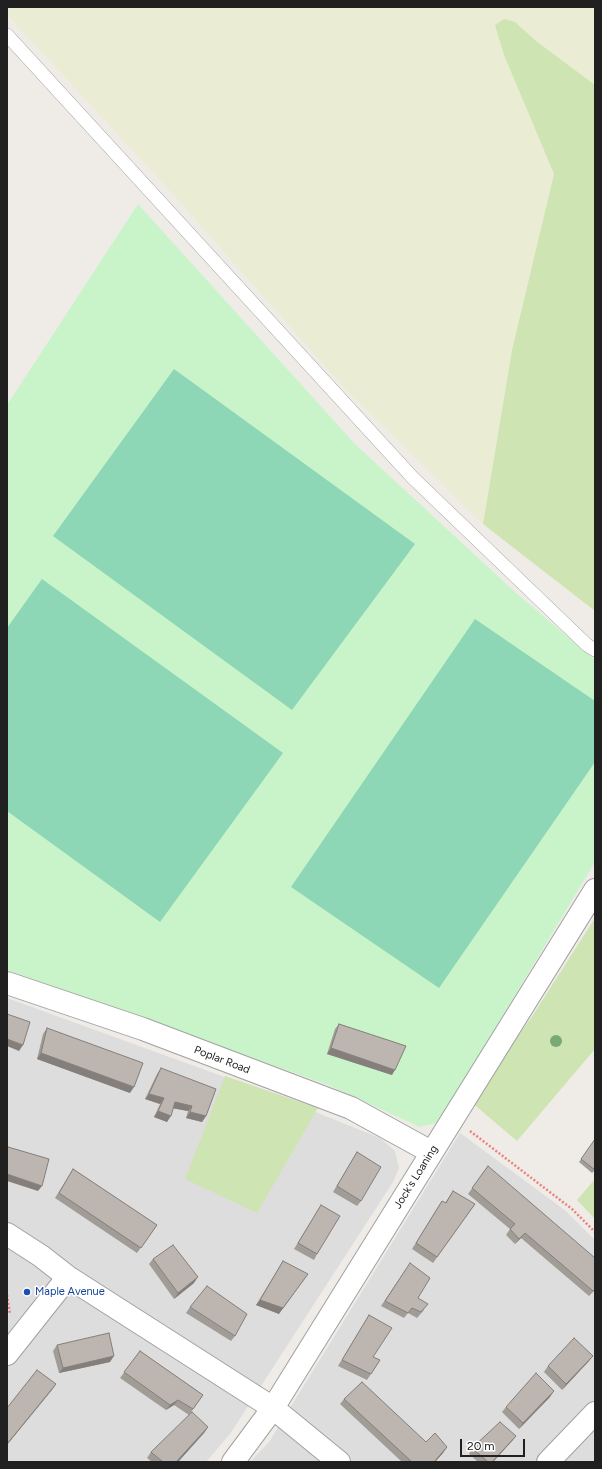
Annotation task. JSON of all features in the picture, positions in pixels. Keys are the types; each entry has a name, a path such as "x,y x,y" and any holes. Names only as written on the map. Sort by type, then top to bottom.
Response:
{"street":[{"name":"Jock's Loaning","path":"233,1462 272,1408 595,890"},
{"name":"Poplar Road","path":"7,983 143,1029 351,1108 431,1152"},
{"path":"7,1234 41,1256 68,1277 272,1408 339,1462"},
{"path":"7,1354 68,1277"},
{"path":"548,1462 595,1413"}],"lane":[{"path":"7,35 413,478 587,645 595,650"}],"path":[{"path":"452,1118 572,1209 595,1232"}],"shaded area":[{"path":"7,998 266,1092 380,1138 395,1151 399,1168 393,1182 230,1434 206,1462 7,1462"},
{"path":"460,1133 566,1211 595,1240 595,1462 250,1462 269,1442"}],"green space":[{"path":"7,7 595,7 595,85 536,41 515,22 504,55 554,173 512,350 483,524 346,390 171,192 7,15"},
{"path":"504,19 515,22 536,41 595,85 595,611 483,524 512,350 554,174 504,55 495,25"},
{"path":"138,204 355,444 515,592 595,660 595,862 439,1122 420,1127 328,1085 7,970 7,405"},
{"path":"174,369 415,544 292,710 53,536"},
{"path":"42,579 283,753 160,922 7,811 7,628"},
{"path":"475,619 595,701 595,762 439,988 291,887"},
{"path":"595,918 595,1049 517,1141 471,1102 533,1015"},
{"path":"225,1076 318,1108 257,1213 185,1179"},
{"path":"595,1179 595,1219 577,1200"}],"building":[{"path":"7,1014 30,1022 23,1045 7,1039"},
{"path":"339,1024 406,1046 395,1070 331,1048"},
{"path":"47,1028 143,1063 134,1087 41,1053"},
{"path":"161,1068 216,1089 206,1116 190,1112 192,1106 175,1102 171,1116 158,1111 164,1098 149,1094"},
{"path":"595,1139 595,1170 581,1159"},
{"path":"8,1147 49,1159 42,1186 7,1174"},
{"path":"357,1152 381,1167 361,1201 337,1186"},
{"path":"488,1166 595,1258 595,1289 593,1291 525,1233 519,1239 510,1229 515,1224 472,1188"},
{"path":"73,1169 157,1225 141,1248 59,1193"},
{"path":"453,1191 475,1204 437,1257 416,1243 442,1201 446,1203"},
{"path":"321,1205 340,1216 317,1254 298,1243"},
{"path":"173,1245 198,1277 178,1293 153,1259"},
{"path":"283,1261 308,1274 283,1308 260,1300"},
{"path":"410,1263 430,1278 418,1298 428,1304 421,1312 412,1308 408,1313 385,1301"},
{"path":"207,1286 247,1314 235,1336 190,1307"},
{"path":"369,1315 392,1328 373,1357 380,1360 371,1374 342,1360"},
{"path":"109,1333 114,1356 63,1368 57,1345"},
{"path":"574,1338 593,1356 566,1384 548,1366"},
{"path":"140,1351 203,1395 193,1409 178,1400 170,1405 124,1372"},
{"path":"37,1370 56,1384 7,1444 7,1408"},
{"path":"536,1373 554,1391 523,1423 506,1407"},
{"path":"362,1382 426,1442 435,1433 447,1447 434,1462 412,1462 344,1399"},
{"path":"192,1412 208,1427 176,1462 163,1462 151,1452"},
{"path":"500,1422 516,1436 492,1462 488,1462 472,1448"}],"place":[{"name":"Maple Avenue","path":"27,1292"}]}
